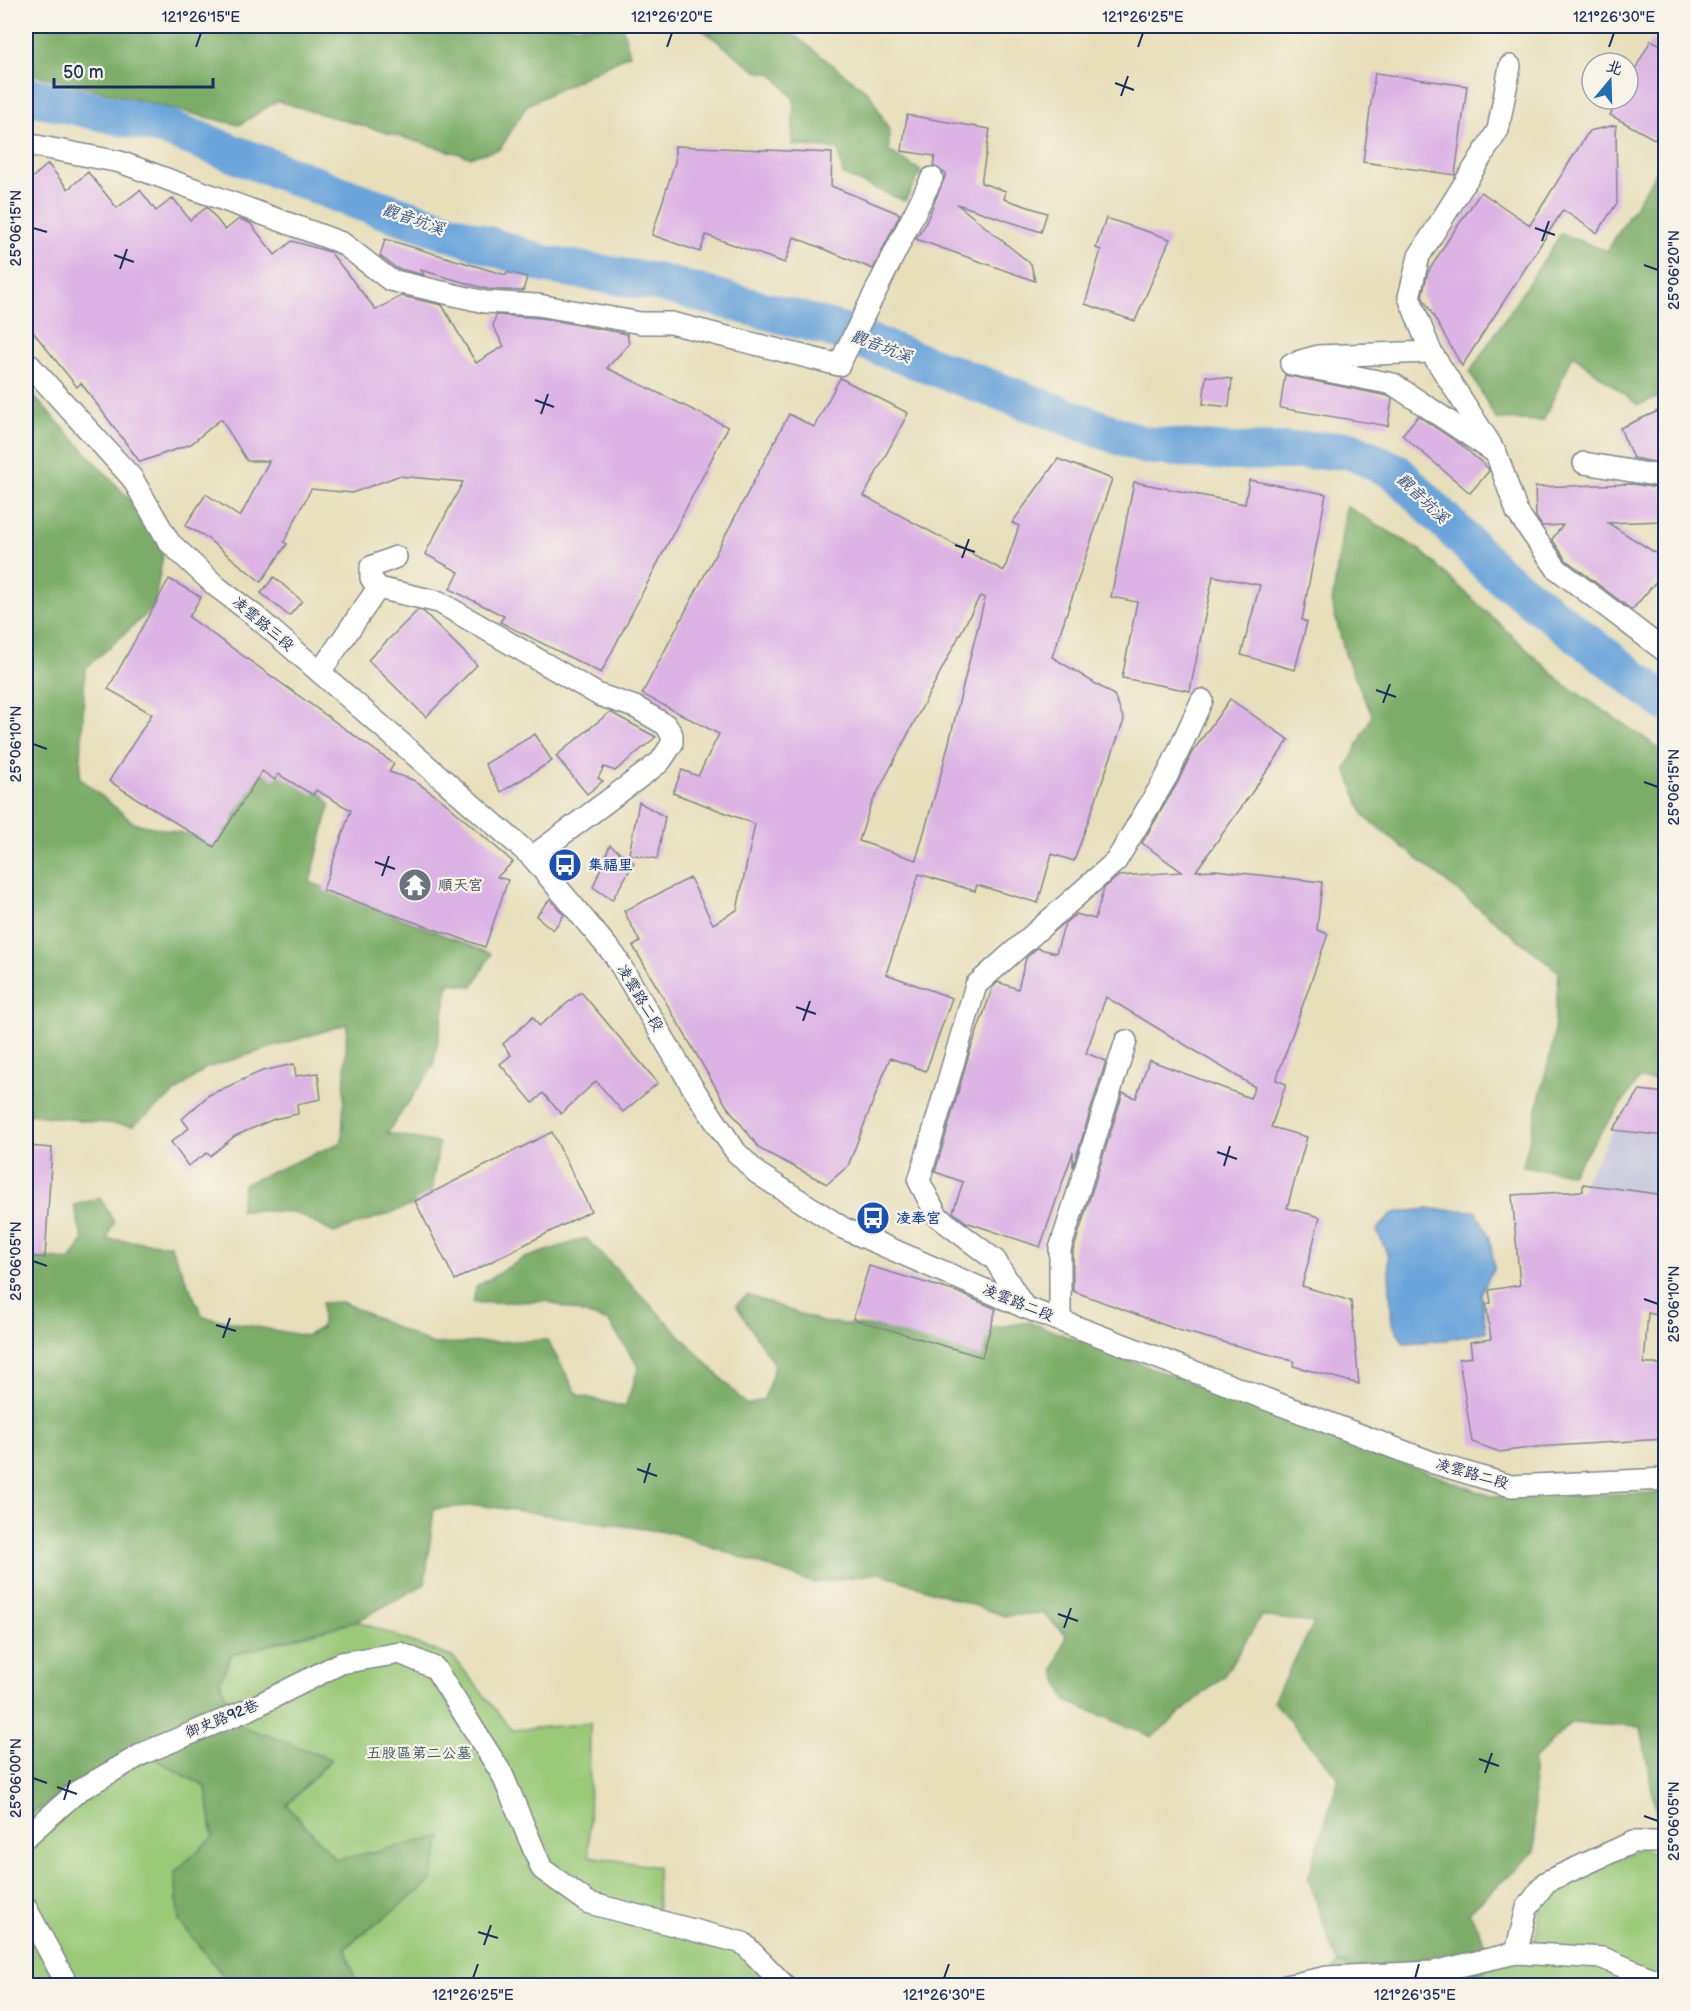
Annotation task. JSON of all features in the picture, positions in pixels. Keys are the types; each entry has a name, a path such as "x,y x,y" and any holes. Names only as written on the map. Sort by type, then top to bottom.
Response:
{"street":[{"path":"1510,66 1498,130 1419,256 1409,297 1431,352 1496,453 1517,512 1557,569 1665,652"},
{"path":"26,144 120,162 342,243 390,280 485,302 538,305 640,323 671,322 839,365 932,178"},
{"path":"1431,352 1318,356 1291,364 1393,384 1496,453"},
{"name":"凌雲路三段","path":"26,361 132,478 169,542 217,587 320,672 532,857"},
{"path":"1584,463 1665,477"},
{"path":"396,557 371,567 371,578 378,588 439,602 599,695 635,707 666,725 672,735 672,744 660,762 532,857"},
{"path":"320,672 378,588"},
{"path":"1024,1307 995,1260 937,1216 919,1181 962,1031 976,985 1116,861 1167,776 1202,700"},
{"name":"凌雲路二段","path":"532,857 615,956 736,1152 756,1173 843,1228 1024,1307 1434,1463 1511,1486 1665,1479"},
{"path":"1060,1320 1060,1249 1126,1041"},
{"name":"御史路92巷","path":"26,1837 78,1791 111,1770 183,1735 252,1708 341,1663 400,1653 435,1668 502,1774 542,1869 589,1903 743,1943 785,1986"},
{"path":"1516,1953 1527,1908 1546,1882 1633,1842 1665,1842"},
{"path":"26,1908 68,1985"},
{"path":"1286,1986 1327,1977 1433,1972 1516,1953 1603,1958 1665,1985"}],"shaded area":[{"path":"1613,1130 1665,1136 1665,1191 1657,1190 1656,1194 1583,1184"}],"green space":[{"path":"26,26 622,26 630,54 527,105 500,149 470,157 277,101 239,125 26,73"},
{"path":"698,26 786,26 785,28 870,94 889,130 889,151 921,171 905,201 843,175 838,149 792,145 794,99 773,74 756,71"},
{"path":"1665,158 1665,395 1638,405 1573,355 1543,421 1496,419 1470,372 1561,234 1607,251"},
{"path":"26,388 144,515 163,554 154,607 85,669 80,778 134,823 204,838 230,827 253,774 307,774 330,805 310,882 491,954 473,987 449,982 433,1067 387,1133 439,1143 430,1199 334,1233 294,1212 240,1210 244,1184 342,1142 347,1024 206,1068 133,1126 26,1114"},
{"path":"1346,506 1420,550 1564,684 1665,752 1665,1081 1639,1079 1571,1174 1523,1166 1553,1043 1559,972 1364,816 1346,769 1372,715 1346,657 1332,604"},
{"path":"100,1198 114,1222 107,1239 170,1245 203,1317 306,1336 322,1327 322,1303 342,1302 431,1344 547,1340 578,1395 625,1407 639,1367 609,1322 547,1301 473,1303 476,1287 522,1259 586,1238 747,1405 764,1399 775,1366 736,1305 748,1295 822,1322 954,1334 1029,1322 1490,1496 1665,1493 1665,1606 1658,1617 1666,1635 1665,1829 1658,1824 1641,1727 1570,1723 1533,1761 1535,1851 1469,1912 1494,1959 1482,1973 1355,1969 1338,1964 1308,1878 1339,1779 1273,1701 1314,1623 1261,1616 1224,1676 1152,1737 1066,1701 1054,1670 1066,1635 1042,1613 1005,1616 879,1573 813,1583 673,1533 479,1505 434,1509 425,1584 357,1621 231,1655 220,1681 234,1723 331,1759 287,1805 336,1860 442,1837 430,1883 345,1947 357,1985 231,1985 179,1921 175,1872 213,1837 206,1787 138,1750 26,1816 26,1254 70,1261 83,1240 74,1205"},
{"name":"五股區第二公墓","path":"357,1621 454,1658 512,1730 590,1723 589,1856 657,1867 658,1916 764,1961 796,1985 357,1985 345,1948 429,1883 441,1837 336,1860 287,1805 331,1760 234,1723 220,1681 231,1655"},
{"path":"138,1750 206,1787 213,1837 175,1872 179,1921 231,1985 26,1985 26,1816"},
{"path":"1641,1848 1665,1861 1665,1985 1277,1986 1324,1981 1338,1964 1355,1969 1494,1959 1535,1941 1544,1889"}],"water":[{"path":"1427,1209 1476,1211 1490,1238 1494,1267 1481,1294 1486,1332 1446,1340 1404,1343 1392,1323 1388,1256 1377,1230 1394,1213"}],"building":[{"path":"1651,40 1665,47 1665,127 1658,141 1610,115 1612,111 1640,111 1640,60"},
{"path":"1375,73 1467,86 1455,175 1363,162"},
{"path":"907,115 990,129 981,183 1006,191 1004,199 1047,213 1041,232 957,204 1031,264 1035,281 916,239 925,225 946,174 933,166 935,156 902,151"},
{"path":"1616,125 1617,203 1597,233 1563,210 1462,366 1422,296 1428,272 1448,240 1481,192 1530,225 1589,131"},
{"path":"675,146 832,153 831,186 900,214 873,269 794,237 785,263 706,235 700,252 652,235 675,162"},
{"path":"48,164 68,189 88,172 117,208 140,190 156,211 173,198 190,220 207,207 225,230 239,219 250,223 275,255 292,241 330,252 376,310 401,296 442,305 476,363 504,346 493,326 496,315 541,318 627,334 629,344 607,368 728,427 601,673 500,622 504,616 450,589 459,572 425,554 463,482 398,476 352,493 311,489 284,542 287,544 261,582 203,535 185,526 206,494 240,517 269,461 247,461 221,419 191,444 140,462 81,383 77,387 26,323 26,183"},
{"path":"1106,218 1170,239 1135,321 1085,304 1101,250 1096,248"},
{"path":"385,239 506,275 508,272 527,277 523,291 487,289 421,270 424,275 396,268 380,256"},
{"path":"1285,375 1388,396 1392,399 1388,426 1280,408"},
{"path":"1206,376 1232,379 1229,407 1203,404"},
{"path":"840,378 908,413 864,496 1004,571 1019,526 1012,523 1058,459 1112,479 1052,657 1114,695 1124,720 1074,861 1052,854 1038,903 977,885 975,891 919,874 886,974 952,998 926,1071 890,1058 848,1166 827,1184 760,1149 726,1105 633,946 640,942 624,911 690,878 713,924 737,910 755,824 673,793 682,770 698,776 719,734 642,694 789,414 814,427","holes":["980,596 985,598 942,770 916,860 859,841 870,807"]},
{"path":"1665,408 1665,464 1633,458 1620,428"},
{"path":"1418,416 1461,445 1488,468 1489,471 1470,493 1402,435"},
{"path":"1249,480 1326,494 1302,620 1307,622 1295,670 1241,655 1260,585 1213,576 1190,691 1122,678 1137,602 1111,597 1134,482 1245,504"},
{"path":"1632,484 1665,489 1665,521 1608,523 1657,554 1665,555 1665,571 1632,610 1566,560 1552,539 1563,525 1542,526 1536,517 1535,487"},
{"path":"274,577 302,601 289,616 261,593"},
{"path":"169,579 201,597 189,617 394,764 389,772 413,780 442,800 513,862 497,877 508,880 485,947 323,890 351,810 316,790 313,795 278,774 275,780 262,771 214,847 109,781 152,714 108,689"},
{"path":"418,610 423,611 477,665 426,717 368,660"},
{"path":"1230,699 1289,740 1196,871 1215,870 1322,882 1317,930 1328,934 1276,1080 1286,1084 1271,1127 1307,1137 1287,1208 1320,1217 1302,1286 1351,1301 1359,1384 1293,1366 1294,1361 1178,1330 1073,1291 1073,1251 1123,1093 1136,1098 1149,1060 1250,1098 1255,1087 1106,997 1086,1053 1106,1061 1073,1167 1073,1152 1040,1247 966,1222 953,1212 963,1182 935,1172 969,1054 993,987 998,982 1018,989 1026,958 1037,948 1056,953 1065,923 1076,914 1095,919 1104,888 1119,876 1182,872 1142,843 1178,782 1191,754"},
{"path":"610,712 656,737 615,771 604,767 598,778 603,781 587,794 556,756"},
{"path":"535,734 552,761 501,792 485,764"},
{"path":"639,802 665,817 657,859 629,854"},
{"path":"610,845 634,863 612,900 593,887"},
{"path":"550,899 564,915 553,930 536,916"},
{"path":"581,992 658,1083 623,1112 596,1081 561,1114 543,1093 533,1103 500,1064 511,1055 503,1044 533,1017 539,1026"},
{"path":"294,1064 296,1076 318,1073 321,1099 297,1104 298,1114 274,1119 235,1136 210,1156 207,1153 188,1166 171,1142 189,1128 182,1119 209,1095 262,1071"},
{"path":"1640,1090 1665,1093 1665,1136 1613,1130"},
{"path":"552,1132 591,1211 455,1280 415,1201"},
{"path":"26,1146 52,1148 45,1258 26,1256"},
{"path":"1583,1184 1665,1195 1665,1317 1648,1313 1644,1364 1665,1364 1665,1439 1536,1447 1500,1452 1472,1442 1459,1359 1472,1357 1470,1342 1491,1339 1486,1304 1491,1303 1489,1290 1520,1285 1512,1195 1583,1191"},
{"path":"869,1266 957,1292 996,1309 982,1357 853,1319"}],"waterway":[{"name":"觀音坑溪","path":"26,95 165,127 352,199 547,265 661,283 830,328 1143,445 1227,452 1350,450 1396,472 1495,571 1666,703"}],"place":[{"name":"集福里","path":"565,865"},
{"name":"順天宮","path":"415,885"},
{"name":"凌奉宮","path":"873,1218"}]}
